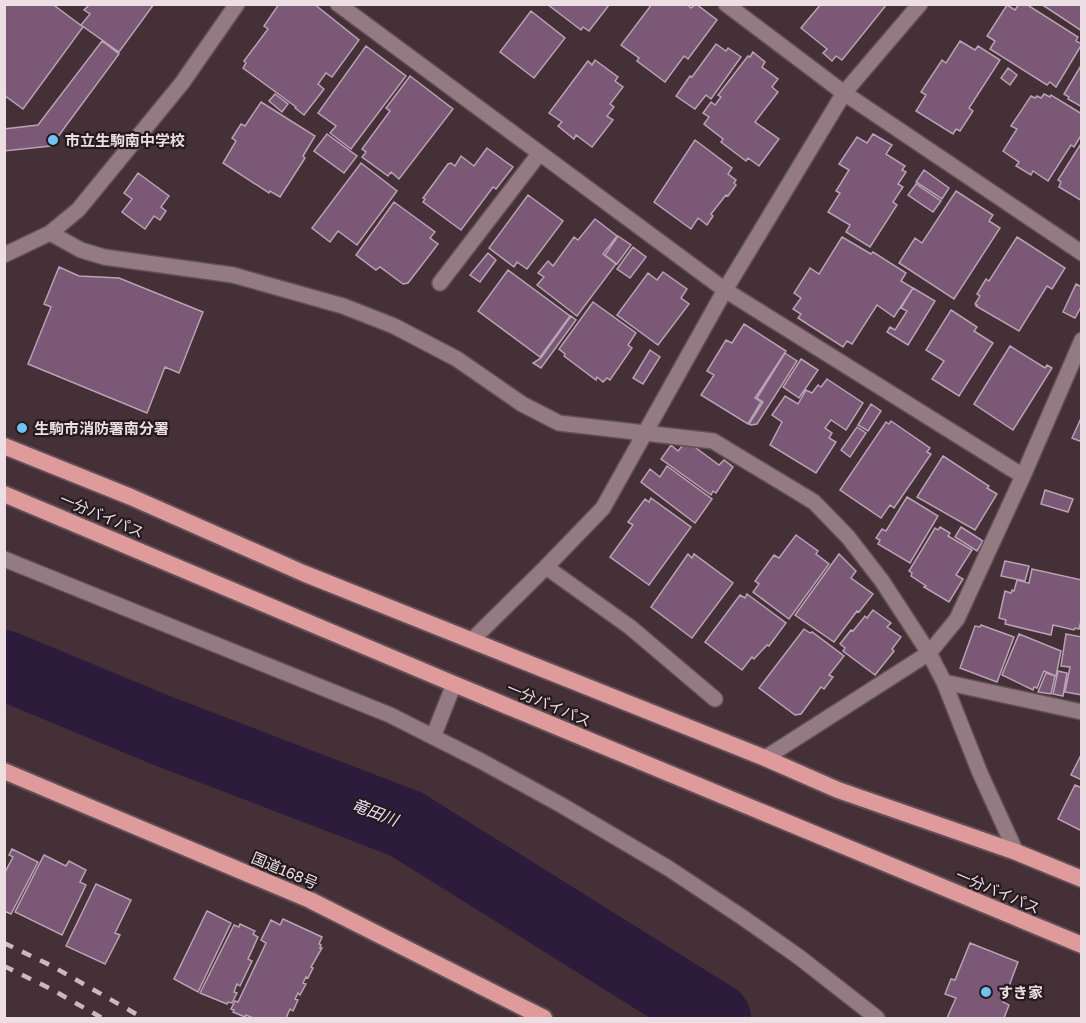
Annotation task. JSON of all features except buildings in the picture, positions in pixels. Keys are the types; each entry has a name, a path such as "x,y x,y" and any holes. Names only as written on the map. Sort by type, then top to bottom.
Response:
{"highway":[{"name":"一分バイパス","path":"4,446 131,497 303,573 765,758 838,790 1016,852 1082,879"},
{"name":"一分バイパス","path":"4,494 1082,945"},
{"name":"国道168号","path":"4,771 310,900 544,1018"}],"street":[{"path":"4,255 50,232 78,210 182,83 237,4"},
{"path":"338,4 725,290 1023,476"},
{"path":"726,4 844,93 1082,253"},
{"path":"472,640 603,508 725,290 844,93 920,4"},
{"path":"440,283 539,154"},
{"path":"50,232 81,250 104,256 234,275 343,306 394,326 457,359 522,404 560,423 713,441 814,502 848,537 882,581 929,653 944,682 980,773 1016,852"},
{"path":"765,758 929,653 957,619 1082,340"},
{"path":"4,559 390,715 433,737 563,806 668,868 799,957 877,1018"},
{"path":"546,567 630,627 715,699"},
{"path":"944,682 1082,711"},
{"path":"433,737 454,684"}],"waterway":[{"name":"竜田川","path":"4,665 163,731 406,824 716,1018"}],"railway":[{"path":"4,943 52,966 143,1018"},
{"path":"4,966 102,1018"}],"place":[{"name":"市立生駒南中学校","path":"53,140"},
{"name":"生駒市消防署南分署","path":"22,428"},
{"name":"すき家","path":"986,992"}]}
